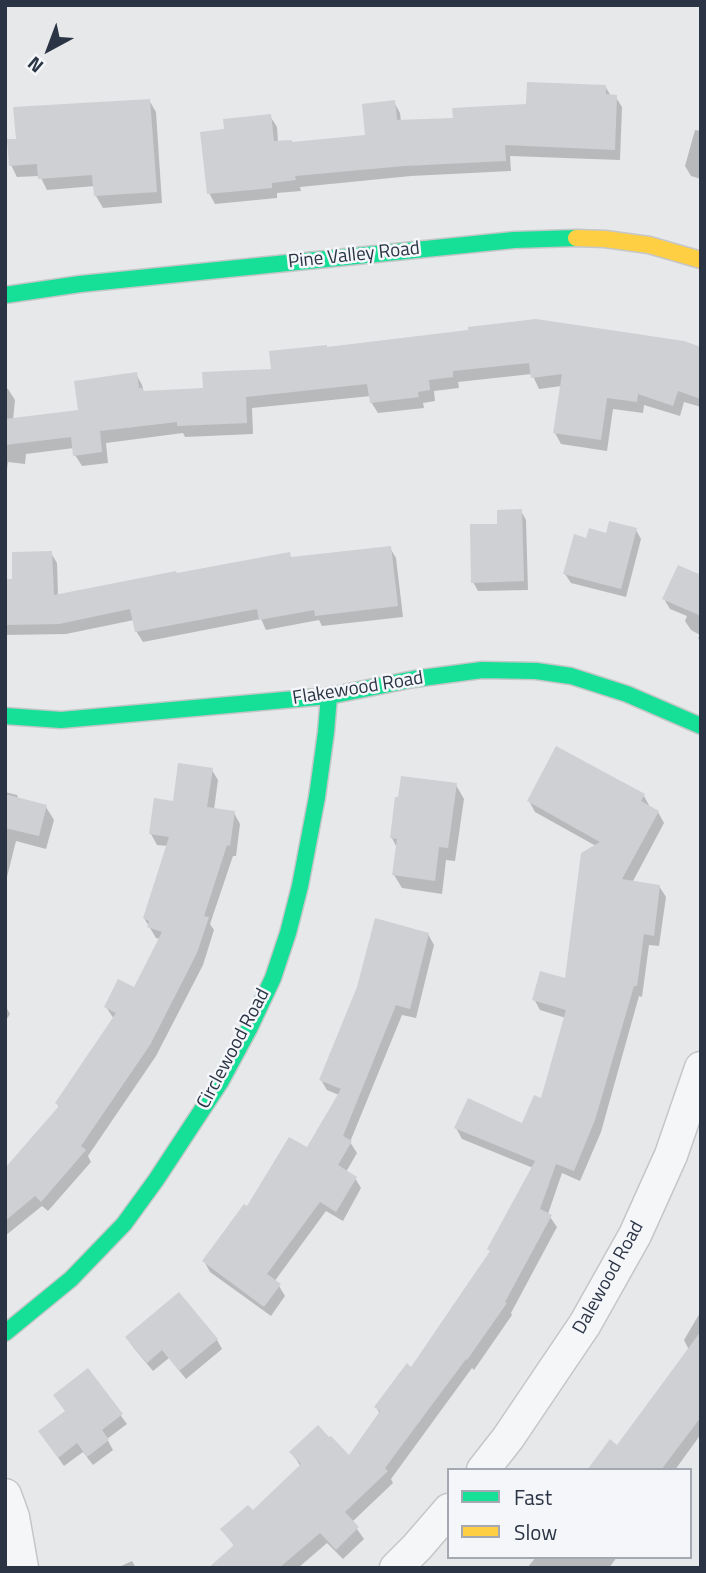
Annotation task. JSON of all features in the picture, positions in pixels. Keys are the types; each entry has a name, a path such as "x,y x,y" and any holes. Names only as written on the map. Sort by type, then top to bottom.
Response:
{"street":[{"name":"Pine Valley Road","path":"5,295 80,284 514,240 606,239 649,245 701,260"},
{"name":"Flakewood Road","path":"5,716 61,720 329,696 482,670 536,671 571,676 626,694 701,726"},
{"name":"Circlewood Road","path":"5,1334 71,1279 124,1224 221,1081 249,1029 273,978 300,886 317,797 329,696"},
{"name":"Dalewood Road","path":"485,1468 585,1324 635,1235 671,1155 701,1068"},
{"path":"5,1495 13,1517 22,1568"},
{"path":"396,1568 447,1512"}],"building":[{"path":"527,82 606,85 606,94 617,95 615,150 505,145 506,161 404,166 295,176 296,180 272,183 272,188 207,194 200,132 224,129 223,119 271,114 274,141 292,142 365,135 362,104 395,100 397,120 453,118 452,108 526,104"},
{"path":"150,99 157,192 94,196 92,175 38,179 37,164 9,166 7,139 16,139 13,107"},
{"path":"536,319 684,341 701,347 701,399 678,391 673,406 638,394 637,402 607,398 601,440 553,433 562,374 531,378 529,363 453,371 453,377 429,380 430,390 418,392 419,397 370,403 367,384 246,397 247,423 177,426 177,422 100,431 102,452 73,456 71,437 5,445 5,419 78,410 74,381 137,372 139,388 143,391 203,388 202,372 271,369 269,351 327,347"},
{"path":"522,509 524,581 471,583 470,524 497,524 497,510"},
{"path":"609,521 637,528 621,589 563,574 574,534 586,538 589,528 606,533"},
{"path":"391,546 398,606 315,616 314,610 259,620 257,609 135,632 130,609 59,624 5,625 5,579 12,579 12,552 52,551 54,595 290,552 291,557"},
{"path":"678,565 701,575 701,616 662,599"},
{"path":"556,746 645,794 641,801 659,811 622,879 660,885 654,936 644,934 637,986 634,986 595,1120 574,1171 556,1164 540,1209 552,1215 505,1302 507,1303 385,1468 388,1471 345,1512 359,1527 336,1550 320,1533 279,1568 208,1568 234,1545 220,1529 248,1505 253,1510 301,1464 289,1452 318,1425 349,1455 380,1411 374,1407 407,1363 411,1367 490,1251 487,1249 535,1161 454,1128 468,1098 522,1123 534,1095 541,1098 566,1010 532,1000 540,971 565,978 581,853 600,842 527,801"},
{"path":"178,763 213,768 207,807 235,811 230,846 227,845 204,916 209,917 197,953 150,1045 81,1146 86,1150 41,1202 35,1196 5,1221 5,1168 59,1106 55,1103 116,1013 104,1007 118,979 134,987 162,932 147,927 149,921 143,918 169,837 149,834 154,798 173,801"},
{"path":"401,776 457,783 448,848 439,847 435,881 392,875 397,839 390,838 395,797 398,797"},
{"path":"5,794 47,805 39,836 5,828"},
{"path":"375,918 429,933 410,1009 396,1005 343,1136 352,1141 338,1165 357,1177 336,1212 320,1202 267,1274 281,1284 264,1307 202,1261 244,1204 247,1206 289,1137 307,1147 341,1089 319,1080 357,987"},
{"path":"179,1292 218,1339 179,1371 162,1350 147,1363 125,1337"},
{"path":"701,1331 701,1417 663,1468 588,1468 610,1439 617,1445"},
{"path":"88,1368 123,1414 102,1430 109,1440 87,1457 77,1443 58,1458 38,1431 65,1411 53,1395"}],"traffic: fast":[{"path":"5,295 80,284 514,240 576,238"},
{"path":"5,716 61,720 329,696 414,679 482,670 536,671 571,676 627,694 701,726"},
{"path":"5,1333 71,1279 124,1224 221,1081 249,1029 273,978 300,886 317,797 329,696"}],"traffic: slow":[{"path":"576,238 649,245 701,260"}]}
